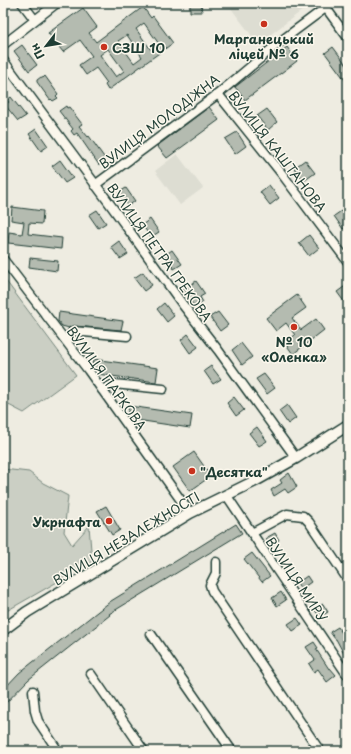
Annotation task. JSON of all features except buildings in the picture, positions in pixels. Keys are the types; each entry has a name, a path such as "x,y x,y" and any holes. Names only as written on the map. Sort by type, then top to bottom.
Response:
{"main road":[{"name":"ВУЛИЦЯ НЕЗАЛЕЖНОСТІ","path":"3,630 27,612 190,513 227,496 296,458 348,426"}],"street":[{"path":"22,3 35,20"},
{"path":"3,45 57,3"},
{"path":"329,5 348,38"},
{"name":"ВУЛИЦЯ МОЛОДІЖНА","path":"95,184 218,94 281,41 329,5"},
{"name":"ВУЛИЦЯ ПЕТРА ГРЕКОВА","path":"3,60 183,305 218,350 296,458"},
{"name":"ВУЛИЦЯ КАШТАНОВА","path":"218,94 282,174 348,262"},
{"name":"ВУЛИЦЯ ПАРКОВА","path":"3,258 67,342 190,513"},
{"path":"67,342 73,331 127,336"},
{"path":"102,390 114,384 163,389"},
{"name":"ВУЛИЦЯ МИРУ","path":"227,496 348,676"},
{"path":"252,533 287,514 303,516 309,522 348,580"},
{"path":"216,562 216,573 210,585 212,591 320,751"},
{"path":"150,634 232,751"},
{"path":"91,674 144,751"},
{"path":"33,691 35,711 38,721 58,751"}],"shaded area":[{"name":"Марганецький ліцей № 6","path":"227,3 312,3 258,44"},
{"path":"177,154 203,188 180,205 155,171"},
{"path":"3,277 76,375 24,413 3,402"},
{"path":"3,469 29,472 43,483 68,496 64,532 72,545 89,526 92,562 3,613"}],"place":[{"name":"Марганецький ліцей № 6","path":"264,24"},
{"name":"СЗШ 10","path":"104,47"},
{"name":"№ 10 «Оленка»","path":"294,327"},
{"name":"\"Десятка\"","path":"192,471"},
{"name":"Укрнафта","path":"109,521"}]}
